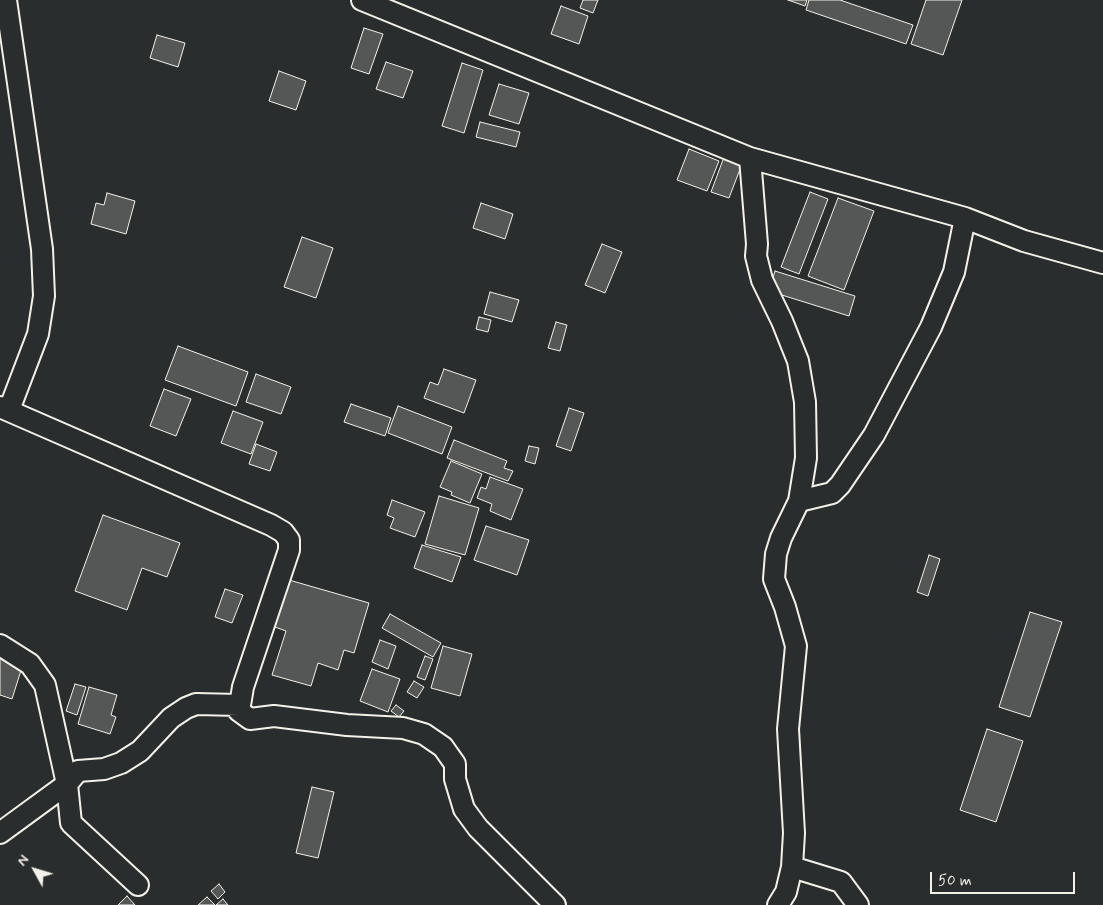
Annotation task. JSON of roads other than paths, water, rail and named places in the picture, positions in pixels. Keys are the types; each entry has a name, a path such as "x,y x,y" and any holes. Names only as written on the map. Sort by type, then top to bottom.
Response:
{"street":[{"path":"6,0 42,249 44,296 38,334 4,409 271,525 283,532 289,540 290,550 239,705 239,711 250,719 274,716 347,725 403,728 424,734 443,747 455,764 455,780 464,809 478,828 555,905"},
{"path":"362,0 750,158 965,218 1024,241 1103,263"},
{"path":"750,158 757,244 756,256 762,280 782,321 798,361 805,402 806,458 799,501 781,538 776,554 774,579 785,607 796,646 788,729 794,833 792,867 786,892 778,905"},
{"path":"799,501 832,493 840,485 874,435 931,327 954,272 965,218"},
{"path":"0,645 30,664 45,685 66,784 70,822 138,885"},
{"path":"0,833 66,784 78,772 104,769 121,763 140,751 171,718 186,708 196,704 239,705"},
{"path":"792,867 841,882 858,905"}]}
